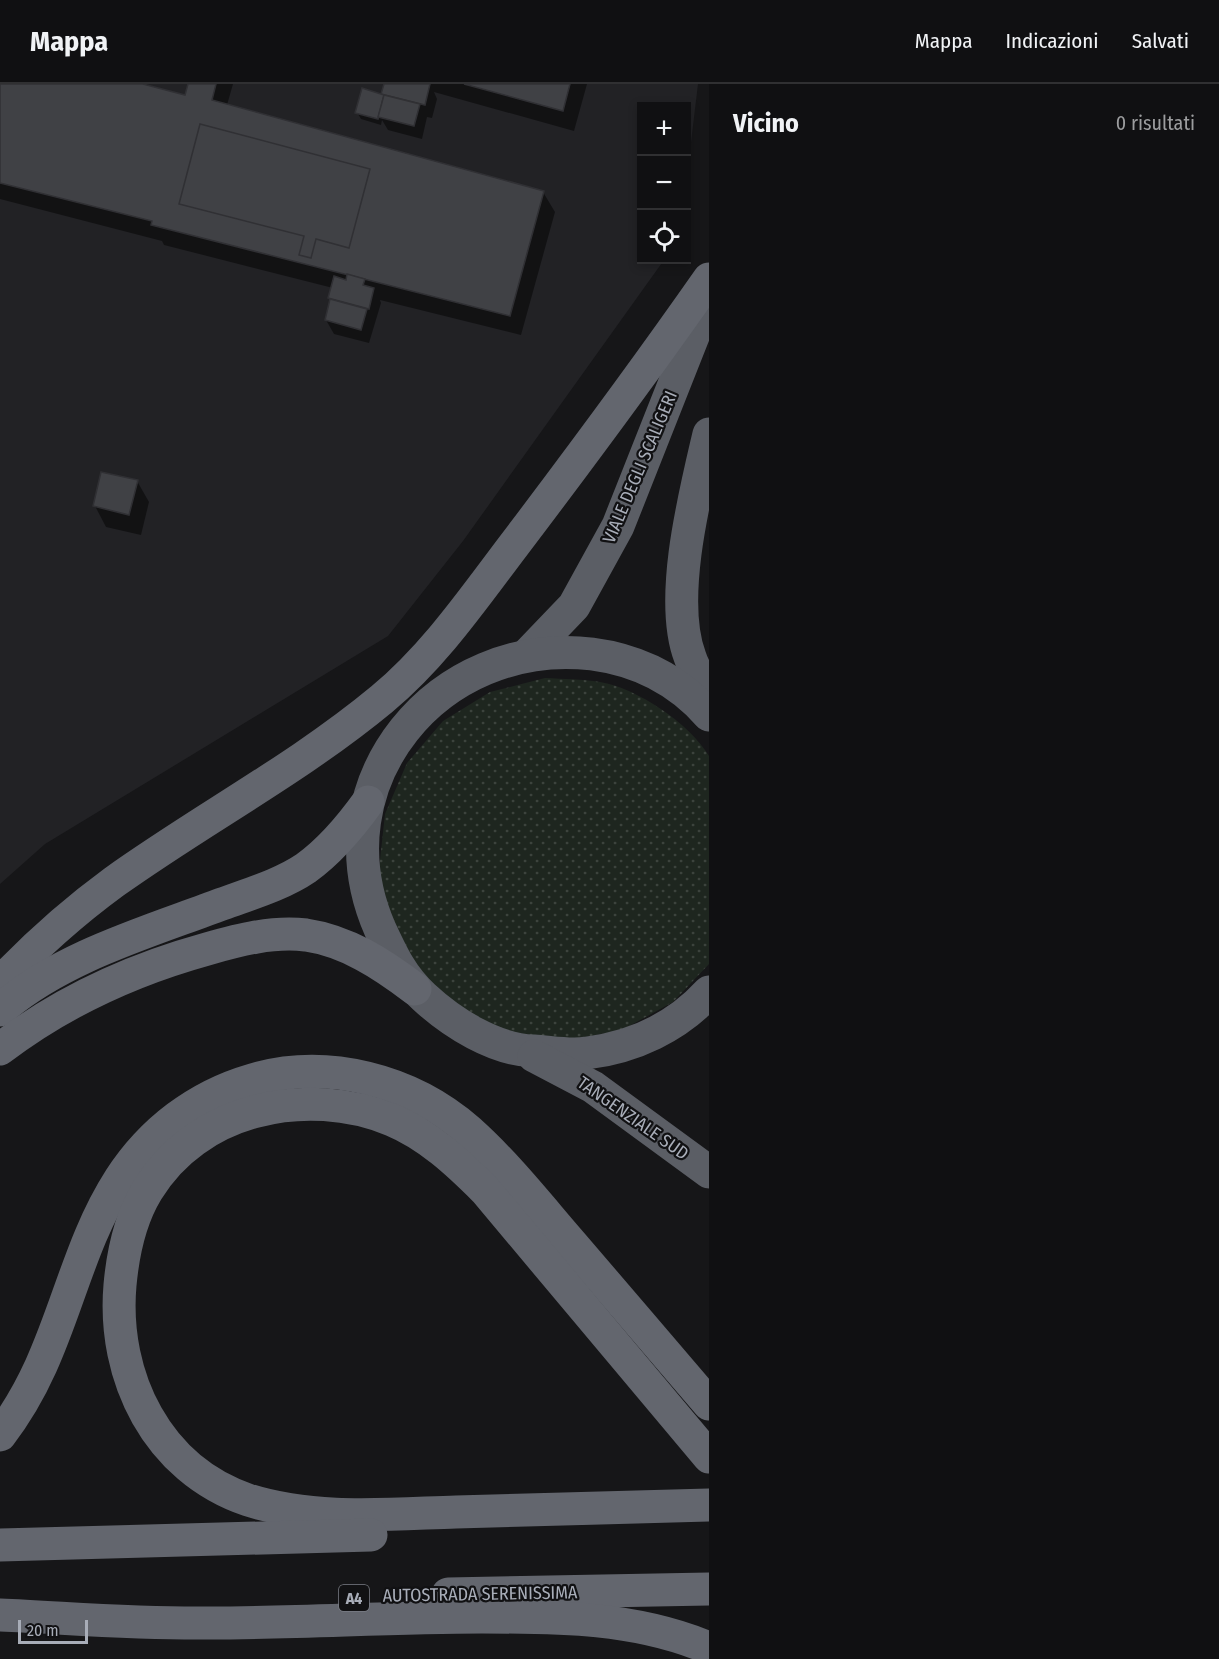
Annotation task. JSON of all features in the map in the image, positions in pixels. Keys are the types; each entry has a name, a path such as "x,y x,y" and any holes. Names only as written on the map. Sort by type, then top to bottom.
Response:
{"highway":[{"path":"0,983 73,913 114,882 321,744 382,699 417,667 448,631 570,472 709,279"},
{"name":"VIALE DEGLI SCALIGERI","path":"528,654 574,606 618,526 709,296"},
{"path":"709,434 687,546 680,606 689,657 709,694"},
{"path":"709,715 693,696 648,669 611,656 564,651 528,654 490,665 458,681 430,702 406,727 381,768 368,802 362,844 368,900 397,967 415,989 439,1011 495,1043 524,1051 586,1054 637,1042 667,1027 695,1007 709,992"},
{"path":"0,1010 12,1000 69,966 106,948 274,884 303,870 333,845 368,802"},
{"path":"0,1048 48,1014 115,980 173,958 249,938 278,934 307,935 362,953 415,989"},
{"name":"TANGENZIALE SUD","path":"524,1051 593,1087 709,1172"},
{"path":"0,1435 34,1386 52,1346 98,1221 121,1178 138,1155 159,1131 202,1101 241,1083 298,1071 339,1073 390,1086 425,1101 467,1130 519,1184 702,1396"},
{"path":"709,1457 644,1382 524,1234 455,1161 403,1126 363,1109 298,1103 241,1115 212,1130 164,1167 142,1200 127,1237 118,1301 119,1334 125,1366 147,1417 177,1457 197,1474 224,1491 283,1508 368,1514 709,1505"},
{"path":"0,1545 709,1524"},
{"name":"AUTOSTRADA SERENISSIMA","path":"0,1613 436,1595 709,1589"},
{"path":"0,1613 208,1623 437,1617 597,1619 642,1626 683,1637 709,1648"}],"shaded area":[{"path":"0,84 698,84 691,143 691,102 637,102 637,264 661,264 463,541 388,636 45,844 0,884"},
{"path":"545,678 600,682 630,692 676,720 709,756 709,964 673,1002 622,1030 565,1041 510,1033 459,1009 418,972 391,924 379,869 385,814 407,763 443,721 490,692"}],"building":[{"path":"0,84 143,84 185,95 188,84 216,84 212,100 544,191 510,316 151,225 152,221 0,183"},
{"path":"384,84 430,84 425,105 381,94"},
{"path":"464,84 570,84 563,111"},
{"path":"362,88 384,95 378,119 355,113"},
{"path":"384,95 420,104 414,126 378,117"},
{"path":"200,124 370,169 349,248 316,239 311,258 299,255 304,236 179,204"},
{"path":"347,274 365,279 363,285 374,288 369,309 328,298 334,276 346,280"},
{"path":"330,299 367,309 361,330 325,320"},
{"path":"101,472 138,480 129,515 93,506"}]}
